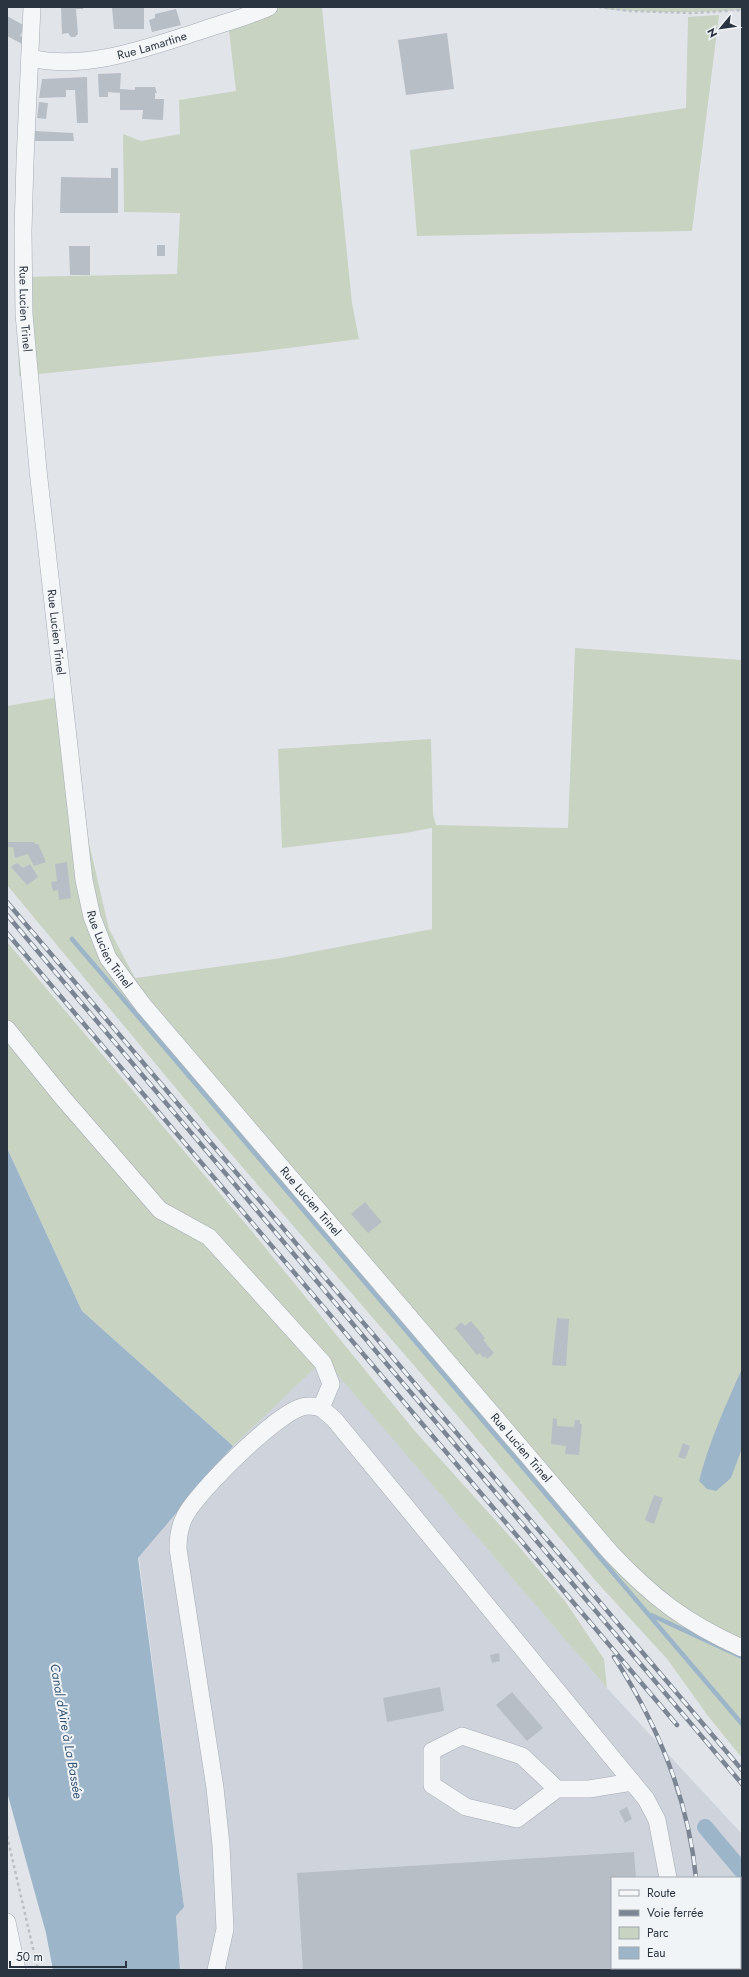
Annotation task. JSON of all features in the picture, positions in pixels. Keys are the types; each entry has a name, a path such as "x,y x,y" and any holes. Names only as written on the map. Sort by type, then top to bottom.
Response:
{"street":[{"name":"Rue Lucien Trinel","path":"32,7 24,161 24,314 38,470 84,880 92,917 108,958 143,1006 628,1572 664,1604 712,1635 742,1648"},
{"name":"Rue Lamartine","path":"30,58 47,62 109,58 171,40 269,7"},
{"path":"7,1029 62,1097 160,1210 209,1237 323,1363 331,1384 320,1408"},
{"path":"216,1970 225,1929 221,1845 215,1788 178,1548 178,1533 184,1517 194,1502 246,1448 293,1411 303,1406 320,1408 334,1420 646,1799 657,1820 668,1877"},
{"path":"557,1789 522,1756 462,1736 432,1750 432,1784 466,1808 517,1819 557,1789 589,1789 632,1782"},
{"path":"7,1922 17,1970"}],"path":[{"path":"599,7 629,11 692,13 742,10"},
{"path":"7,1836 38,1970"}],"shaded area":[{"path":"324,1358 607,1688 742,1834 742,1970 180,1970 176,1915 184,1907 139,1559 54,1551 233,1446"}],"green space":[{"path":"269,7 322,8 352,303 359,339 257,352 19,376 16,277 177,274 180,213 124,212 123,134 141,141 180,134 179,100 236,91 228,22"},
{"path":"604,7 742,7 742,10 708,12 656,12 604,9"},
{"path":"719,15 692,231 417,236 410,150 686,108 688,17"},
{"path":"575,648 742,660 742,1758 708,1716 668,1660 594,1579 462,1421 213,1133 7,885 7,706 71,695 89,843 109,929 135,978 281,958 432,929 432,828 405,833 282,848 278,749 431,739 433,815 436,825 568,828"},
{"path":"7,942 250,1229 414,1430 515,1542 565,1601 604,1659 607,1688 324,1359 233,1446 82,1311 7,1148"}],"water":[{"name":"Canal d'Aire à La Bassée","path":"7,1148 82,1311 233,1446 138,1558 184,1907 176,1916 180,1970 53,1970 46,1933 7,1792"},
{"path":"742,1369 742,1448 731,1478 716,1491 707,1489 699,1481 703,1467 718,1424"},
{"path":"742,1929 742,1970 718,1970 741,1969"}],"building":[{"path":"61,7 83,7 83,9 76,9 78,34 75,37 71,37 68,33 62,34"},
{"path":"112,8 144,8 144,29 114,29"},
{"path":"176,9 181,25 152,32 149,20 155,18 155,14"},
{"path":"7,16 25,26 20,36 28,39 26,46 7,36"},
{"path":"447,33 454,89 406,95 398,40"},
{"path":"121,73 120,89 135,90 135,87 155,87 157,93 155,93 155,99 164,99 163,120 142,119 143,110 120,110 120,93 108,92 108,97 99,97 98,74"},
{"path":"87,77 88,123 77,123 75,90 66,90 66,97 39,98 42,79"},
{"path":"39,102 48,103 46,119 37,118"},
{"path":"35,131 73,133 74,141 34,141"},
{"path":"111,168 118,168 118,213 60,213 61,177 111,178"},
{"path":"157,245 165,245 165,256 157,256"},
{"path":"69,246 90,246 90,275 70,275"},
{"path":"7,842 34,842 35,844 38,844 46,862 34,866 28,854 15,858 13,847 7,847"},
{"path":"67,862 71,898 59,900 58,890 53,891 51,882 57,881 55,864"},
{"path":"17,863 23,868 30,864 38,877 27,885 11,867"},
{"path":"365,1202 382,1222 368,1233 351,1214"},
{"path":"557,1318 569,1319 566,1366 552,1365"},
{"path":"471,1321 485,1338 483,1340 494,1353 487,1359 485,1356 483,1358 480,1353 477,1355 455,1328 461,1322 465,1326"},
{"path":"553,1418 557,1419 557,1426 574,1427 575,1420 580,1420 580,1424 582,1424 579,1455 565,1454 566,1446 551,1444"},
{"path":"683,1443 690,1446 685,1459 678,1457"},
{"path":"654,1495 663,1498 654,1524 645,1520"},
{"path":"499,1653 500,1661 492,1663 490,1655"},
{"path":"440,1687 444,1711 387,1722 383,1698"},
{"path":"512,1692 543,1728 527,1741 496,1705"},
{"path":"627,1807 632,1819 625,1823 619,1811"},
{"path":"634,1852 636,1877 611,1877 611,1969 642,1970 303,1970 297,1873"}],"waterway":[{"path":"72,939 742,1724"},
{"path":"651,1615 742,1657"},
{"path":"705,1827 742,1871"}],"railway":[{"path":"7,902 742,1770"},
{"path":"7,915 742,1784"},
{"path":"7,933 677,1725"},
{"path":"614,1657 644,1709 657,1735 668,1763 678,1790 686,1819 696,1877"}]}
